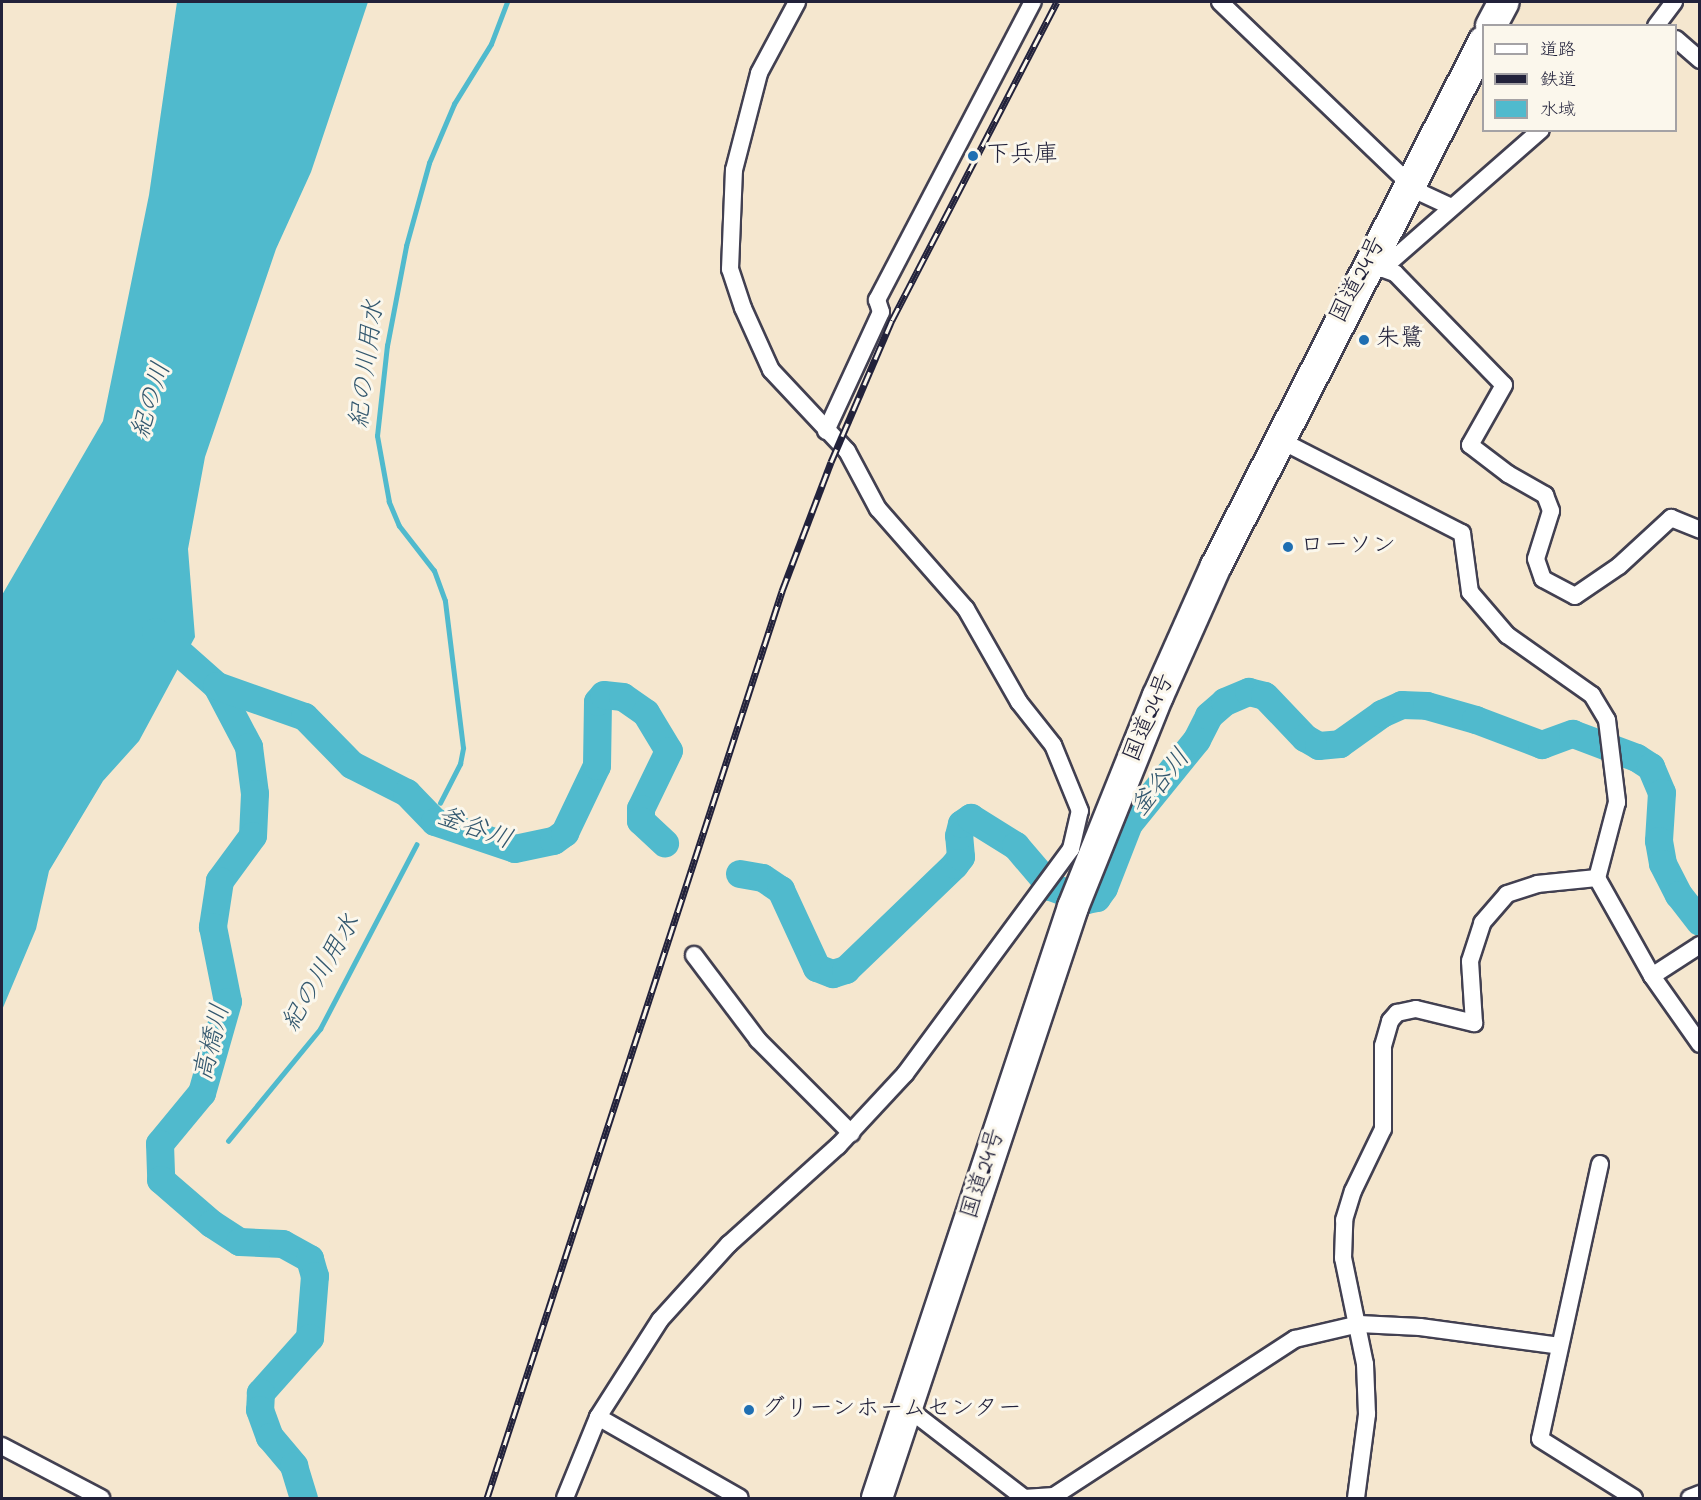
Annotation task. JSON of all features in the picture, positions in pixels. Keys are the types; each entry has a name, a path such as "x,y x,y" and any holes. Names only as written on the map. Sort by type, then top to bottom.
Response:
{"highway":[{"path":"1492,24 1504,2"},
{"name":"国道24号","path":"877,1498 1077,895 1163,685 1216,566 1280,440 1374,266 1409,182 1482,44"}],"street":[{"path":"565,1498 598,1417 660,1320 682,1293 729,1244 851,1133 905,1074 1071,849 1080,811 1053,745 1019,702 966,609 878,509 847,451 771,370 743,308 730,269 734,170 741,133 759,73 797,2"},
{"path":"826,431 881,312 877,300 1033,2"},
{"path":"1220,2 1417,191 1451,207"},
{"path":"1659,24 1674,2"},
{"path":"1677,40 1700,60"},
{"path":"1374,266 1451,207 1539,132"},
{"path":"1374,266 1395,273 1504,385 1470,445 1508,474 1545,495 1551,511 1536,559 1543,579 1575,596 1619,567 1671,518 1700,530"},
{"path":"1280,440 1462,533 1470,592 1507,635 1592,695 1607,720 1617,802 1597,878 1652,976 1700,1044"},
{"path":"1356,1498 1367,1414 1359,1324 1343,1258 1344,1221 1353,1191 1383,1129 1383,1046 1390,1021 1397,1013 1416,1009 1474,1023 1470,961 1482,922 1507,894 1537,884 1597,878"},
{"path":"1652,976 1700,945"},
{"path":"694,955 758,1040 851,1133"},
{"path":"1600,1164 1540,1439 1625,1497"},
{"path":"906,1407 1024,1498 1054,1496 1295,1339 1359,1324 1420,1327 1560,1346"},
{"path":"598,1417 740,1498"},
{"path":"2,1446 101,1498"},
{"path":"1689,1498 1700,1494"}],"water":[{"name":"紀の川","path":"177,2 368,2 311,172 276,249 205,457 188,549 195,637 139,741 103,781 49,871 36,929 2,1010 2,595 103,421 149,195"}],"waterway":[{"name":"紀の川用水","path":"440,803 460,764 463,748 445,601 434,571 399,526 389,502 377,436 387,346 406,246 429,163 454,104 491,44 507,2"},
{"name":"高橋川","path":"156,632 217,686 249,747 255,794 253,836 220,881 213,927 228,1002 202,1093 160,1144 161,1180 212,1224 240,1242 283,1244 310,1259 315,1276 310,1338 261,1393 260,1410 270,1437 294,1466 304,1498"},
{"name":"釜谷川","path":"217,686 305,717 352,765 407,793 435,822 515,849 554,841 565,833 597,766 598,702 604,695 623,697 646,713 669,751 641,809 641,821 665,843"},
{"name":"釜谷川","path":"740,874 763,878 781,890 817,968 833,974 846,970 955,865 961,857 959,836 962,824 971,818 1016,846 1051,887 1087,900 1097,898 1104,888 1129,824 1197,740 1209,716 1225,702 1249,692 1265,696 1305,738 1319,746 1340,744 1382,714 1402,705 1427,706 1476,720 1542,745 1573,734 1637,758 1651,767 1662,793 1659,841 1663,864 1679,895 1700,922"},
{"name":"紀の川用水","path":"228,1141 320,1029 416,845"}],"railway":[{"path":"487,1498 782,591 831,462 892,320 1057,2"}],"place":[{"name":"下兵庫","path":"973,156"},
{"name":"朱鷺","path":"1364,340"},
{"name":"ローソン","path":"1288,547"},
{"name":"グリーンホームセンター","path":"749,1410"}]}
